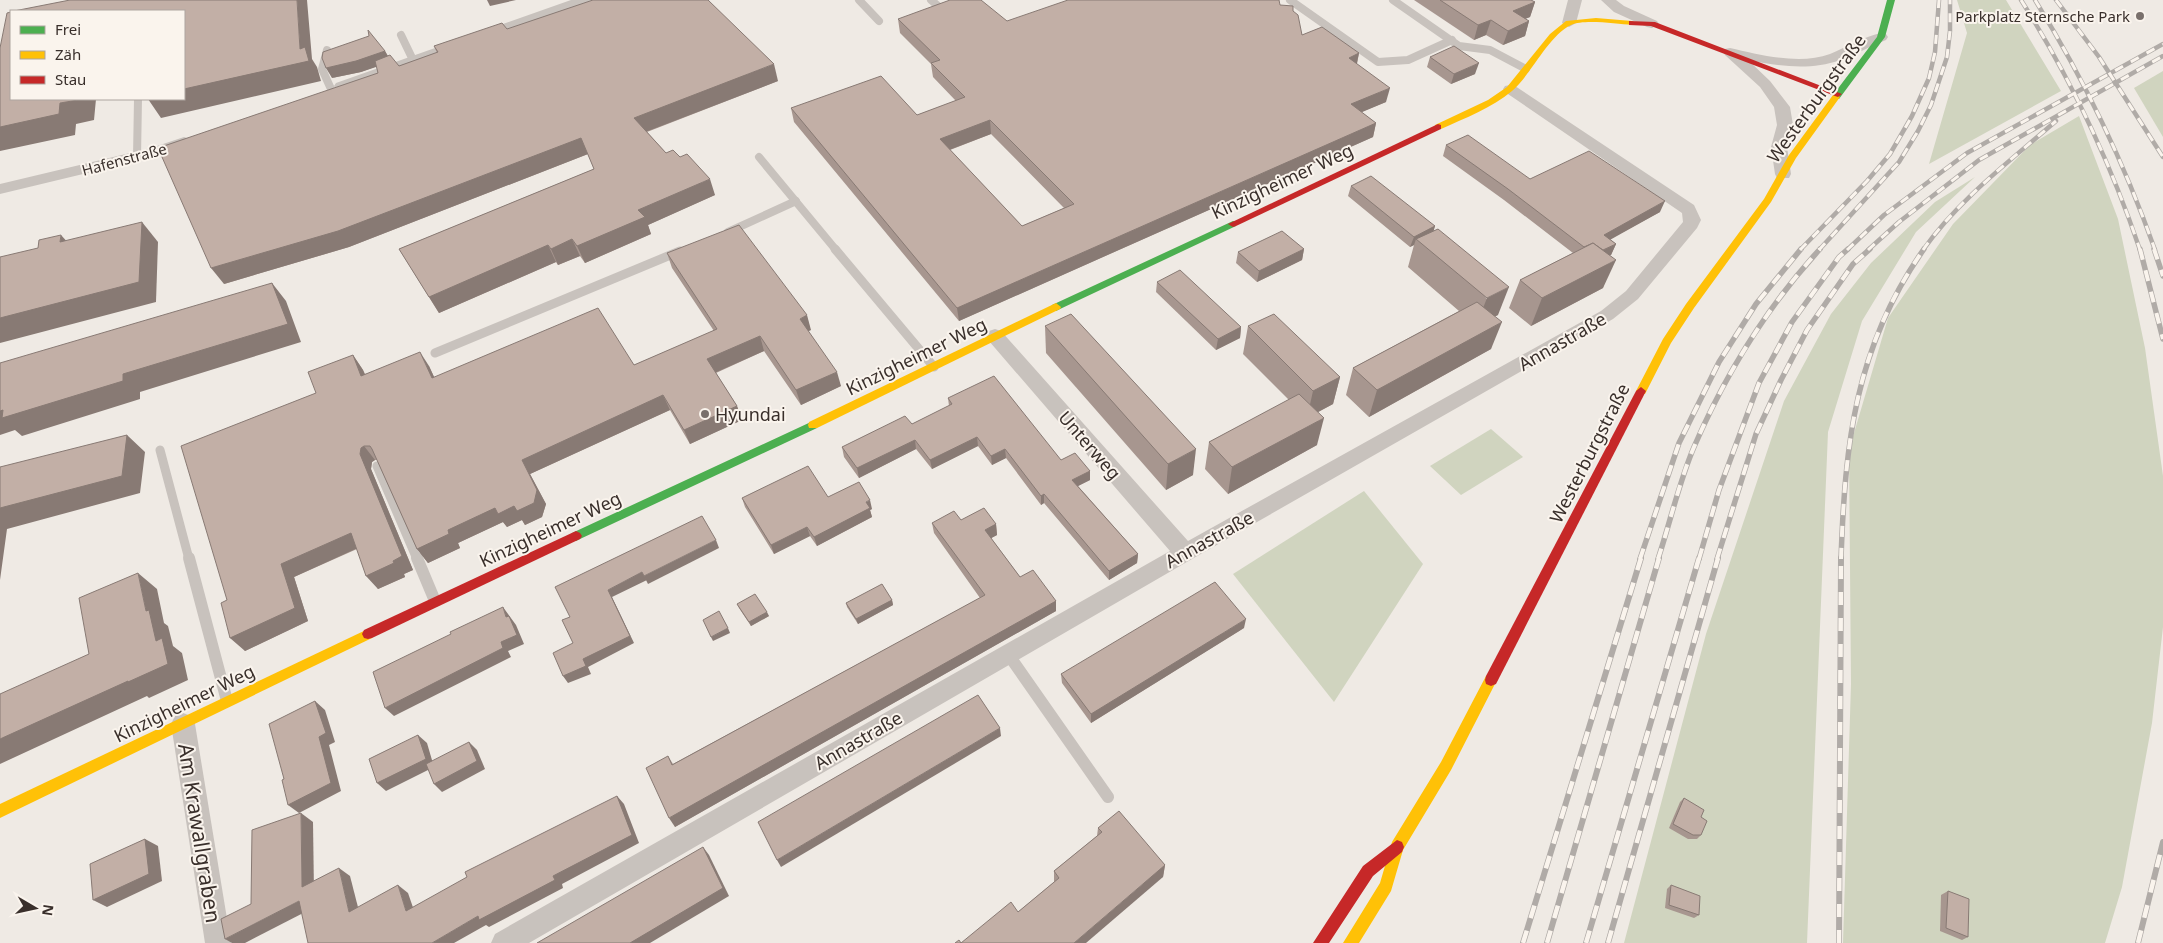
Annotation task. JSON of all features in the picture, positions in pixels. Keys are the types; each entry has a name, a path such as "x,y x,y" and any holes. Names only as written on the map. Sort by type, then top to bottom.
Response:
{"street":[{"path":"314,96 540,14 585,0"},
{"path":"1575,0 1569,23 1596,20 1652,24"},
{"path":"1596,20 1599,0"},
{"path":"1608,0 1619,9 1652,24 1838,94"},
{"name":"Westerburgstraße","path":"1350,943 1386,886 1398,847 1446,766 1667,342 1690,306 1768,200 1792,157 1881,37 1891,0"},
{"name":"Kinzigheimer Weg","path":"0,811 1504,95 1553,36 1569,23"},
{"path":"1730,52 1773,61 1811,63 1835,57 1881,37"},
{"path":"1730,52 1765,84 1782,107 1785,125 1779,147 1782,174"},
{"name":"Annastraße","path":"504,943 1185,553 1608,316 1632,295 1691,224 1692,216 1688,209 1510,89"},
{"name":"Hafenstraße","path":"0,189 137,157 200,137"},
{"name":"Unterweg","path":"995,336 1185,553"},
{"name":"Am Krawallgraben","path":"183,724 218,943"},
{"path":"1320,943 1368,871 1398,847"}],"lane":[{"path":"859,0 879,21"},
{"path":"931,0 944,11"},
{"path":"1290,0 1378,62 1395,63 1415,59 1452,40"},
{"path":"1392,0 1459,46 1490,50 1526,69"},
{"path":"401,35 413,60"},
{"path":"327,50 322,69 331,90"},
{"path":"137,157 138,100"},
{"path":"759,157 934,366"},
{"path":"722,234 796,201"},
{"path":"435,353 686,249"},
{"path":"160,450 228,702"},
{"path":"377,466 436,602"},
{"path":"1008,654 1108,796"}],"green space":[{"path":"1957,0 2006,0 2061,91 1929,164 1967,33"},
{"path":"2163,71 2163,137 2134,88"},
{"path":"2079,116 2118,219 2145,348 2163,476 2163,627 2152,723 2122,887 2105,943 1843,943 1851,684 1849,450 1888,318 1953,224 2030,145"},
{"path":"1975,177 1916,232 1862,321 1828,432 1807,943 1624,943 1706,634 1784,401 1831,314 1871,263 1935,202"},
{"path":"1491,429 1523,457 1461,495 1430,466"},
{"path":"1364,491 1423,564 1334,702 1233,574"}],"building":[{"path":"70,0 297,0 300,49 305,47 309,61 185,89 185,10 19,10"},
{"path":"593,0 708,0 774,64 634,118 666,153 673,150 680,157 687,154 710,179 638,210 645,217 577,246 572,239 551,249 548,245 429,297 399,249 594,169 581,138 338,231 211,268 158,148 378,73 375,61 390,55 399,66 438,52 434,46 502,23 507,29"},
{"path":"950,0 981,0 1007,21 1068,0 1279,0 1280,5 1293,6 1293,11 1298,15 1302,35 1322,27 1359,53 1349,58 1390,88 1351,104 1376,123 957,308 791,108 881,76 917,115 965,97 931,63 940,60 898,19","holes":["990,120 1074,204 1022,226 940,139"]},
{"path":"1440,0 1531,0 1535,2 1513,11 1529,21 1508,31 1491,20 1478,25"},
{"path":"10,12 10,100 78,100 60,103 59,114 0,127 0,48 7,13"},
{"path":"368,30 385,51 356,61 326,68 322,58 323,52 369,36"},
{"path":"1454,46 1479,63 1454,74 1430,57"},
{"path":"1468,135 1530,179 1589,151 1665,201 1604,235 1616,244 1603,250 1593,243 1584,247 1446,145"},
{"path":"1371,176 1435,226 1414,237 1351,186"},
{"path":"142,222 139,282 0,318 0,257 38,248 39,240 61,235 60,242"},
{"path":"739,225 807,315 800,319 837,372 796,390 760,336 707,359 737,406 684,430 663,395 522,460 537,490 534,503 517,511 514,506 498,514 495,508 448,530 449,534 417,549 372,449 370,446 364,446 361,448 360,454 402,556 393,561 394,563 366,576 351,533 281,564 295,608 230,638 221,603 227,600 181,446 316,393 308,372 353,355 361,376 420,352 432,378 598,308 634,365 717,329 667,253"},
{"path":"1438,229 1509,287 1487,298 1416,239"},
{"path":"1282,231 1304,249 1259,271 1238,252"},
{"path":"1593,243 1616,260 1542,298 1520,280"},
{"path":"1180,270 1241,327 1218,339 1157,282"},
{"path":"272,283 288,324 123,374 123,381 2,418 3,410 0,411 0,363"},
{"path":"1477,302 1502,322 1377,390 1353,368"},
{"path":"1071,314 1196,449 1168,464 1045,326"},
{"path":"1274,314 1340,377 1313,391 1248,326"},
{"path":"994,376 1061,460 1075,453 1090,471 1072,480 1138,554 1109,571 1044,494 1041,496 1005,449 991,456 977,437 930,460 915,440 857,468 842,447 905,416 912,424 952,404 948,398"},
{"path":"1299,394 1324,418 1232,467 1209,442"},
{"path":"127,435 122,476 0,508 0,467"},
{"path":"808,466 828,497 859,482 870,500 866,502 870,508 814,537 807,527 771,545 742,498"},
{"path":"984,508 996,524 985,530 1020,577 1033,570 1056,601 669,818 646,768 668,756 672,765 985,595 932,523 954,511 961,520"},
{"path":"702,516 716,540 644,576 642,572 608,590 630,636 583,659 586,666 563,676 553,653 573,643 562,620 570,617 555,587"},
{"path":"138,573 146,611 149,610 156,641 162,638 168,664 0,739 0,694 89,654 79,598"},
{"path":"1215,582 1246,619 1091,714 1061,674"},
{"path":"882,584 892,600 856,619 846,603"},
{"path":"755,594 767,612 749,622 737,604"},
{"path":"503,607 506,617 509,616 517,635 501,642 503,648 385,708 373,672"},
{"path":"719,611 728,628 711,637 703,620"},
{"path":"978,695 1000,728 777,860 758,822"},
{"path":"315,701 326,733 319,737 331,783 288,805 282,780 284,779 269,724"},
{"path":"418,735 426,759 377,783 369,759"},
{"path":"469,742 477,761 434,784 426,764"},
{"path":"617,796 632,835 553,876 555,880 479,920 478,916 432,943 308,943 299,901 225,939 221,919 251,904 252,830 301,813 302,887 339,868 349,912 398,885 406,911 467,877 465,872"},
{"path":"1684,798 1704,810 1701,817 1707,821 1701,835 1693,835 1673,824"},
{"path":"1119,811 1165,865 1074,943 961,943 1011,902 1018,912 1059,878 1054,871 1102,832 1098,828"},
{"path":"145,839 149,874 93,900 90,864"},
{"path":"703,847 723,888 630,943 537,943"},
{"path":"1671,885 1700,896 1699,915 1669,905"},
{"path":"1948,891 1969,899 1968,937 1946,928"}],"railway":[{"path":"1800,250 1867,181 1890,154 1912,116 1929,78 1935,52 1939,0"},
{"path":"1819,250 1899,162 1918,131 1931,105 1947,57 1950,31 1950,0"},
{"path":"2021,0 2075,93"},
{"path":"2035,0 2084,88"},
{"path":"2056,0 2110,74"},
{"path":"2110,74 2163,44"},
{"path":"2116,83 2163,56"},
{"path":"2084,88 2110,74"},
{"path":"2110,74 2116,83"},
{"path":"2089,98 2116,83"},
{"path":"2116,83 2163,157"},
{"path":"2075,93 2084,88"},
{"path":"2084,88 2089,98"},
{"path":"1847,250 1884,215 1967,153 2075,93"},
{"path":"2075,93 2079,103"},
{"path":"2079,103 2089,98"},
{"path":"2089,98 2130,185 2155,250"},
{"path":"1868,250 1899,222 1979,160 2079,103"},
{"path":"2079,103 2116,185 2140,250"},
{"path":"1923,250 1952,214 1968,198 2056,121"},
{"path":"1640,559 1679,443 1719,362 1756,304 1801,249"},
{"path":"1658,559 1689,460 1719,394 1765,318 1782,294 1820,249"},
{"path":"1699,559 1719,490 1759,383 1792,322 1839,257 1848,249"},
{"path":"1717,559 1756,434 1781,380 1807,330 1853,264 1870,249"},
{"path":"1841,559 1846,475 1858,397 1868,360 1882,322 1924,249"},
{"path":"2140,249 2163,339"},
{"path":"2154,249 2163,276"},
{"path":"1523,943 1641,558"},
{"path":"1547,943 1659,558"},
{"path":"1586,943 1699,558"},
{"path":"1608,943 1718,558"},
{"path":"1839,943 1841,558"},
{"path":"2138,943 2163,842"}],"traffic: fast":[{"path":"1836,97 1881,37 1891,0"},
{"path":"1056,307 1233,224"},
{"path":"576,536 813,425"}],"traffic: slow":[{"path":"1438,127 1491,102 1510,89 1553,36 1569,23 1596,20 1632,23"},
{"path":"1641,391 1667,342 1690,306 1768,200 1792,157 1836,97"},
{"path":"813,425 1056,307"},
{"path":"0,811 368,634"},
{"path":"1350,943 1386,886 1397,847 1446,766 1491,680"}],"traffic: jam":[{"path":"1632,23 1652,24 1838,94"},
{"path":"1233,224 1438,127"},
{"path":"1491,680 1641,391"},
{"path":"368,634 576,536"},
{"path":"1320,943 1368,871 1397,847"}],"place":[{"name":"Parkplatz Sternsche Park","path":"2140,16"},
{"name":"Hyundai","path":"705,414"}]}
